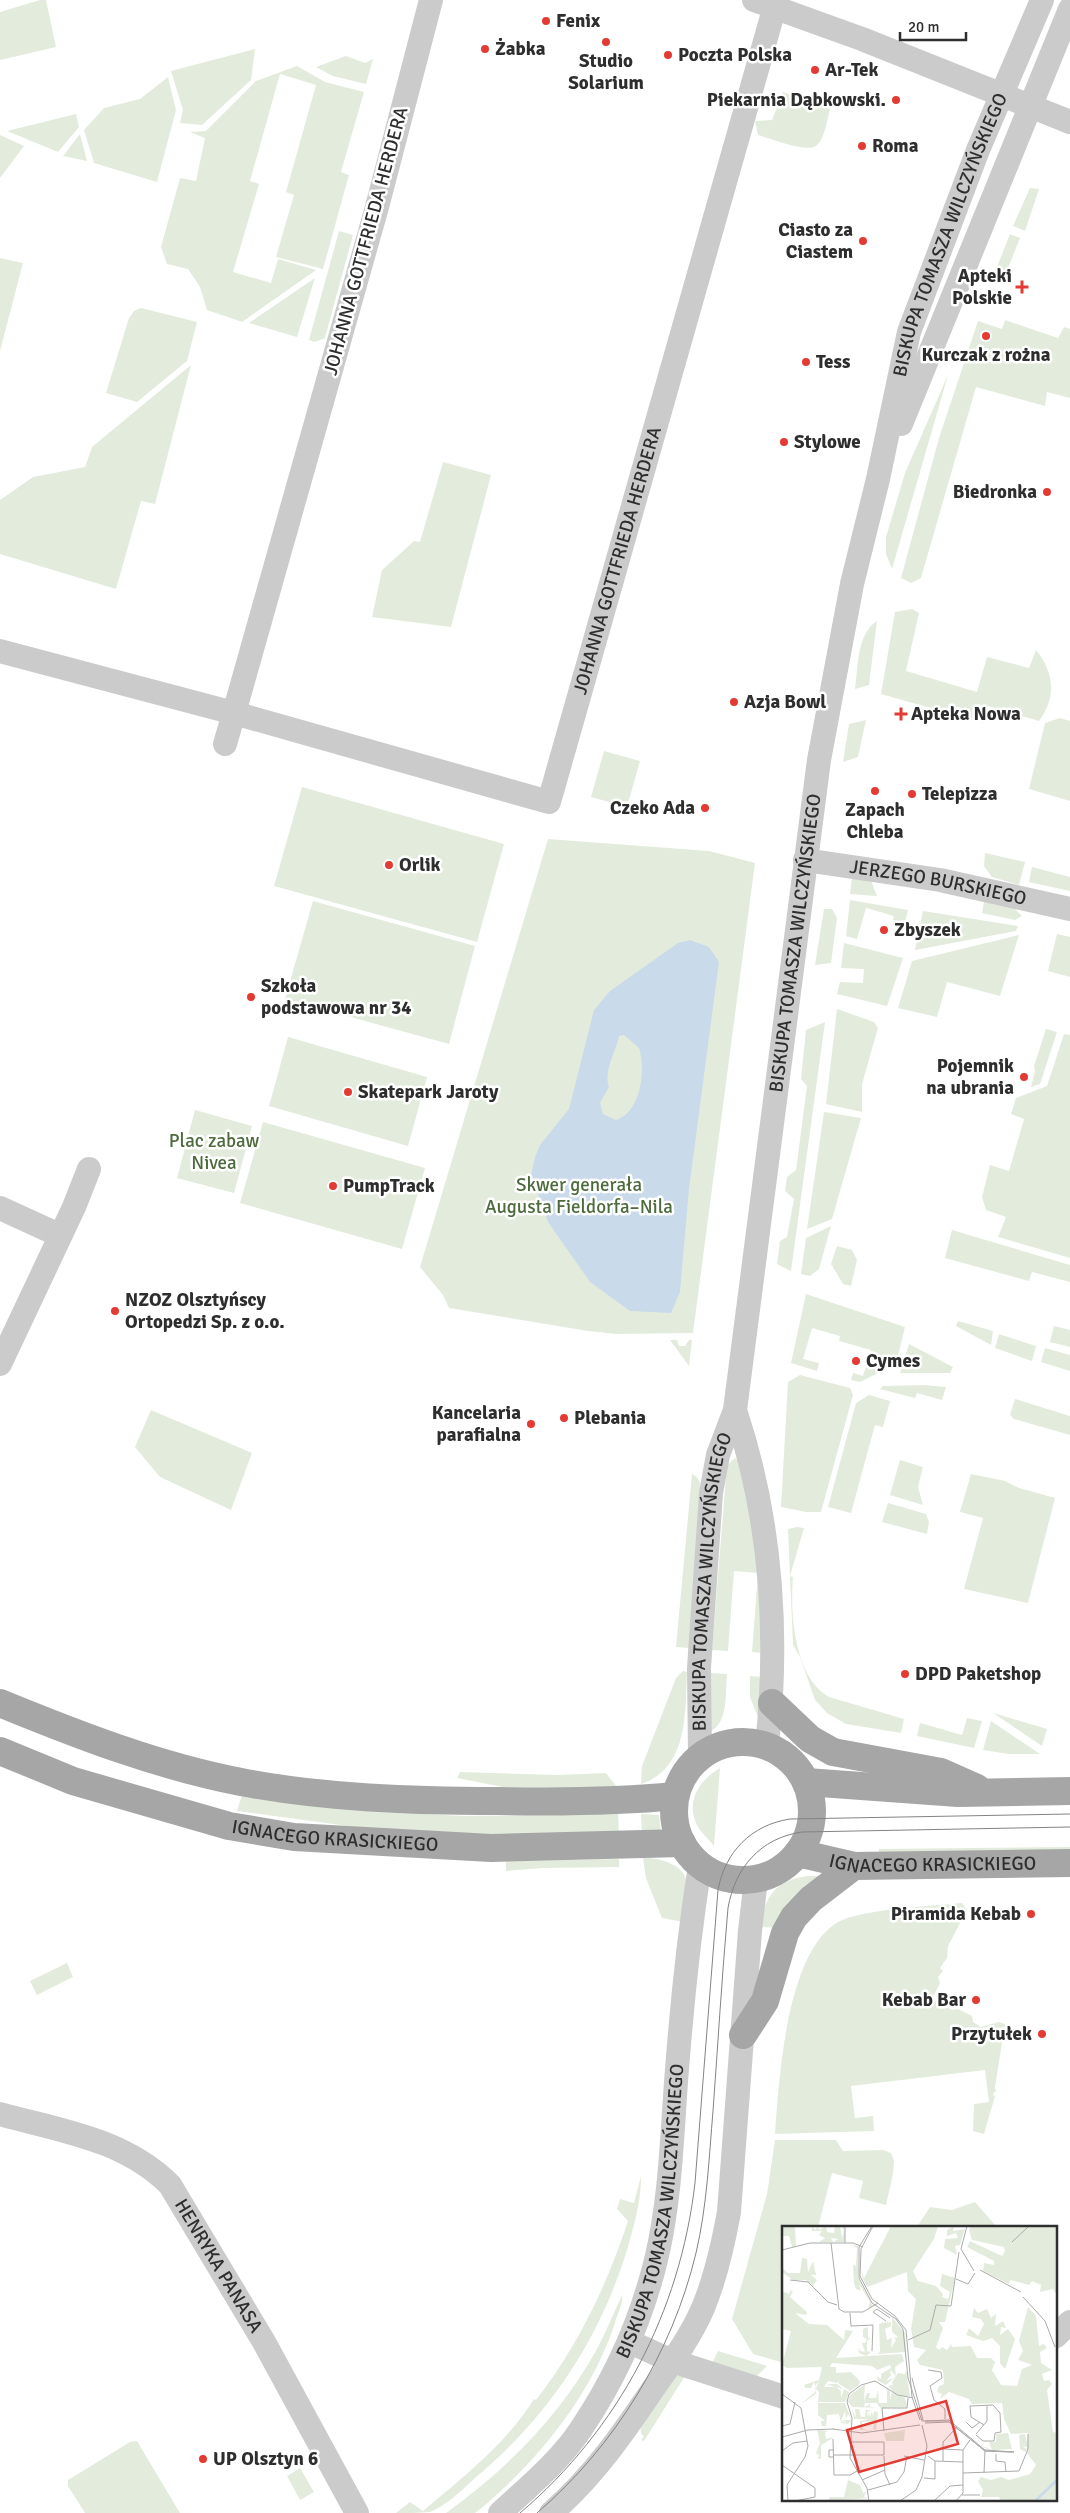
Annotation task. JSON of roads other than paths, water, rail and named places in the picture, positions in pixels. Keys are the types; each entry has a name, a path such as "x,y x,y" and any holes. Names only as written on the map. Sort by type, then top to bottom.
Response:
{"main road":[{"path":"0,1703 78,1735 180,1767 240,1781 311,1793 437,1801 609,1802 675,1796"},
{"path":"772,1703 810,1739 833,1752 941,1772 987,1792"},
{"path":"734,1742 751,1742 768,1746 783,1754 797,1767 806,1782 811,1797 812,1822 798,1853 786,1865 772,1874 756,1879 727,1878 700,1865 682,1844 675,1820 675,1796 688,1768 700,1756 713,1748 734,1742"},
{"name":"IGNACEGO KRASICKIEGO","path":"0,1752 73,1780 229,1826 311,1838 491,1848 682,1844"},
{"path":"168,1808 178,1795 182,1782 180,1767"},
{"path":"806,1782 958,1793 1070,1791"},
{"name":"IGNACEGO KRASICKIEGO","path":"798,1853 854,1866 1070,1863"},
{"path":"743,2035 765,2001 783,1940 794,1917 811,1899 854,1866"}],"street":[{"name":"JOHANNA GOTTFRIEDA HERDERA","path":"225,744 377,207 431,0"},
{"name":"BISKUPA TOMASZA WILCZYŃSKIEGO","path":"700,1756 699,1668 711,1493 718,1455 735,1410 819,760 850,594 878,479 909,332 1002,94 1042,0"},
{"name":"JOHANNA GOTTFRIEDA HERDERA","path":"0,651 234,713 549,802 765,3"},
{"path":"765,3 1070,122"},
{"name":"BISKUPA TOMASZA WILCZYŃSKIEGO","path":"878,479 1070,9"},
{"name":"JERZEGO BURSKIEGO","path":"805,860 940,880 1070,909"},
{"path":"0,1364 89,1169"},
{"path":"0,1208 59,1235"},
{"name":"BISKUPA TOMASZA WILCZYŃSKIEGO","path":"735,1410 752,1464 767,1543 772,1703 768,1746"},
{"name":"BISKUPA TOMASZA WILCZYŃSKIEGO","path":"500,2513 553,2463 581,2430 618,2368 630,2342 656,2258 667,2188 689,1939 700,1865"},
{"path":"551,2513 572,2495 618,2441 672,2361 702,2311 721,2253 729,2212 750,1931 756,1879"},
{"name":"HENRYKA PANASA","path":"0,2114 104,2142 146,2164 170,2185 264,2342 357,2513"},
{"path":"1058,2334 1070,2322"},
{"path":"630,2342 672,2361 782,2396"}],"water":[{"path":"690,940 709,947 719,962 689,1189 680,1292 671,1313 630,1311 590,1282 548,1222 531,1175 540,1145 569,1109 594,1010 610,991 678,943","holes":["624,1035 639,1048 642,1067 640,1089 631,1108 624,1116 616,1120 603,1114 600,1103 609,1087 609,1068 619,1036"]}],"tram line":[{"path":"520,2513 555,2480 587,2444 615,2406 639,2365 659,2322 675,2277 687,2231 695,2183 718,1890 727,1864 734,1852 742,1842 763,1827 790,1819 1070,1814"},
{"path":"537,2513 565,2487 591,2458 615,2428 637,2395 656,2362 685,2290 696,2253 705,2200 728,1908 731,1893 743,1868 762,1848 787,1835 802,1832 1070,1827"}],"place":[{"name":"Fenix","path":"546,21"},
{"name":"Studio Solarium","path":"606,42"},
{"name":"Żabka","path":"485,49"},
{"name":"Poczta Polska","path":"668,55"},
{"name":"Ar-Tek","path":"815,70"},
{"name":"Piekarnia Dąbkowski.","path":"896,100"},
{"name":"Roma","path":"862,146"},
{"name":"Ciasto za Ciastem","path":"863,241"},
{"name":"Apteki Polskie","path":"1022,287"},
{"name":"Kurczak z rożna","path":"986,336"},
{"name":"Tess","path":"806,362"},
{"name":"Stylowe","path":"784,442"},
{"name":"Biedronka","path":"1047,492"},
{"name":"Azja Bowl","path":"734,702"},
{"name":"Apteka Nowa","path":"901,714"},
{"name":"Zapach Chleba","path":"875,791"},
{"name":"Telepizza","path":"912,794"},
{"name":"Czeko Ada","path":"705,808"},
{"name":"Orlik","path":"389,865"},
{"name":"Zbyszek","path":"884,930"},
{"name":"Szkoła podstawowa nr 34","path":"251,997"},
{"name":"Pojemnik na ubrania","path":"1024,1077"},
{"name":"Skatepark Jaroty","path":"348,1092"},
{"name":"PumpTrack","path":"333,1186"},
{"name":"NZOZ Olsztyńscy Ortopedzi Sp. z o.o.","path":"115,1311"},
{"name":"Cymes","path":"856,1361"},
{"name":"Plebania","path":"564,1418"},
{"name":"Kancelaria parafialna","path":"531,1424"},
{"name":"DPD Paketshop","path":"905,1674"},
{"name":"Piramida Kebab","path":"1031,1914"},
{"name":"Kebab Bar","path":"976,2000"},
{"name":"Przytułek","path":"1042,2034"},
{"name":"UP Olsztyn 6","path":"203,2459"}],"park label":[{"name":"Plac zabaw Nivea","path":"214,1152"},
{"name":"Skwer generała Augusta Fieldorfa–Nila","path":"579,1196"}]}
